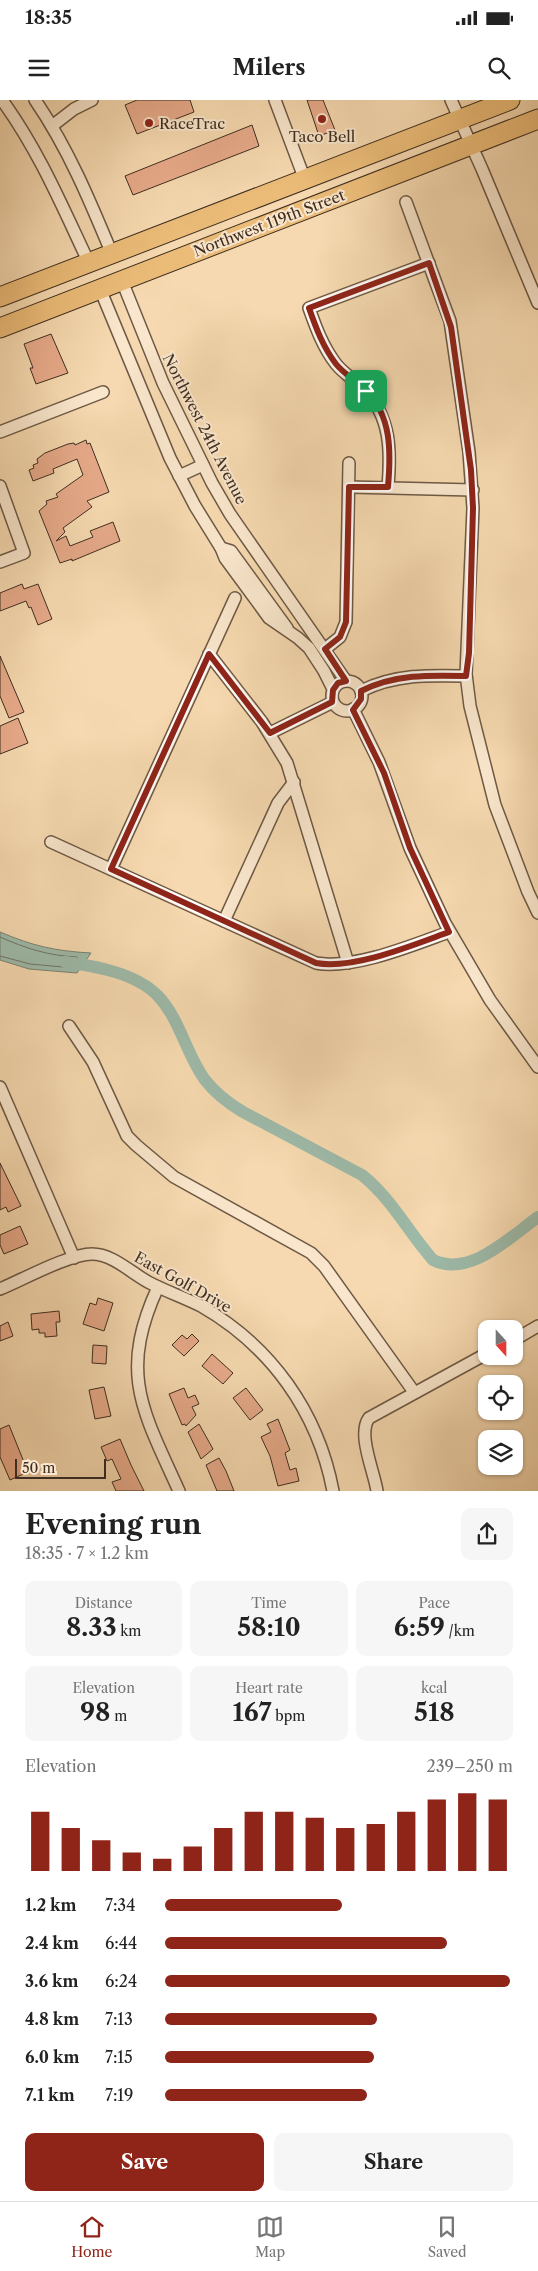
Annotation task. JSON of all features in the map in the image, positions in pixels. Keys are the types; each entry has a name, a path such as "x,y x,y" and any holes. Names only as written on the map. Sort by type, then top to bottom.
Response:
{"highway":[{"name":"Northwest 119th Street","path":"0,297 510,100"},
{"name":"Northwest 119th Street","path":"0,328 538,119"},
{"path":"112,254 122,280"},
{"path":"88,263 100,289"}],"street":[{"path":"2,100 23,130 45,168 88,263"},
{"path":"35,100 52,126 78,175 112,254"},
{"path":"52,126 74,109 92,100"},
{"path":"275,100 305,180"},
{"path":"451,100 538,301"},
{"path":"406,202 451,327 472,490 469,653 466,676 470,706 495,805 528,892 538,913"},
{"path":"388,487 390,450 384,419 366,391 344,372 332,358 323,344 309,308 429,263"},
{"name":"Northwest 24th Avenue","path":"122,280 151,356 203,464 230,514 346,681"},
{"path":"100,289 179,476 195,506 221,548 225,558 264,612 274,623 289,631"},
{"path":"0,432 102,392"},
{"path":"325,649 340,637 346,622 350,463"},
{"path":"179,476 203,464"},
{"path":"0,486 24,553 0,562"},
{"path":"349,487 472,490"},
{"path":"221,548 231,551 289,631 314,655 333,690"},
{"path":"273,607 289,597"},
{"path":"111,869 235,598"},
{"path":"209,654 270,733 284,756 294,782 348,963"},
{"path":"361,691 376,683 396,678 466,676"},
{"path":"346,681 355,683 361,691 361,699 353,710 344,711 332,702 333,690 338,683 346,681"},
{"path":"270,733 332,702"},
{"path":"353,710 384,773 410,848 449,932 490,1000 538,1067"},
{"path":"224,921 278,803 294,782"},
{"path":"51,842 316,963 332,965 348,963 449,932"},
{"path":"69,1026 93,1062 131,1140 174,1177 311,1253 324,1266 414,1392"},
{"path":"0,1087 74,1258"},
{"name":"East Golf Drive","path":"0,1289 74,1258 92,1254 106,1258 158,1287 194,1303 227,1323 258,1348 279,1372 310,1418 324,1454 333,1491"},
{"path":"158,1287 149,1306 140,1337 137,1378 144,1411 179,1491"},
{"path":"523,1335 538,1326"},
{"path":"377,1491 365,1442 365,1424 375,1413 478,1358"}],"water":[{"path":"0,932 44,947 91,953 77,973 29,969 0,960"}],"building":[{"name":"RaceTrac","path":"137,100 190,100 194,112 137,134 125,105"},
{"name":"Taco Bell","path":"307,100 323,100 335,130 319,136"},
{"name":"RaceTrac","path":"252,125 259,146 133,195 125,176"},
{"path":"51,334 68,373 36,384 30,368 33,368 24,344"},
{"path":"86,440 87,444 90,443 109,492 87,501 92,507 63,528 65,532 56,541 66,536 70,546 93,537 90,531 113,522 120,541 72,561 72,559 60,563 39,511 47,504 46,501 58,497 56,494 83,475 77,459 53,469 54,473 33,481 29,470 34,468 33,465 38,463 37,459 45,453 68,444 74,443 75,445"},
{"path":"22,584 24,589 38,584 52,619 38,625 31,607 29,608 26,601 0,611 0,593"},
{"path":"0,656 24,712 9,718 0,696"},
{"path":"18,718 28,743 0,754 0,726"},
{"path":"0,1163 21,1206 8,1212 6,1207 0,1210"},
{"path":"20,1226 28,1244 4,1254 0,1245 0,1235"},
{"path":"98,1298 113,1303 104,1331 83,1324 90,1303 96,1305"},
{"path":"59,1311 60,1322 56,1322 57,1336 45,1337 45,1333 39,1333 39,1329 32,1330 31,1314"},
{"path":"8,1322 13,1336 0,1341 0,1326"},
{"path":"192,1334 199,1341 184,1356 172,1345 182,1335 187,1339"},
{"path":"93,1345 107,1346 106,1364 92,1363"},
{"path":"212,1354 233,1373 223,1384 202,1366"},
{"path":"104,1387 111,1416 95,1419 89,1390"},
{"path":"184,1388 188,1398 195,1395 199,1404 192,1407 196,1415 186,1426 185,1424 182,1425 169,1394"},
{"path":"246,1388 263,1410 250,1420 233,1398"},
{"path":"278,1419 290,1450 285,1453 290,1470 296,1468 299,1481 278,1486 270,1456 261,1437 271,1432 267,1424"},
{"path":"199,1424 213,1449 201,1459 188,1432"},
{"path":"9,1425 28,1472 10,1480 0,1457 0,1429"},
{"path":"120,1439 144,1491 116,1491 112,1482 121,1479 112,1459 107,1461 101,1447"},
{"path":"219,1458 234,1491 217,1491 206,1465"}],"waterway":[{"path":"65,962 127,976 149,988 166,1005 198,1070 218,1094 243,1112 362,1175 382,1194 433,1260 447,1264 461,1264 475,1260 489,1253 538,1217"}],"place":[{"name":"Taco Bell","path":"322,119"},
{"name":"RaceTrac","path":"149,123"}],"route":[{"path":"429,263 450,321 469,452 473,508 469,653 466,676 423,676 385,680 361,691 360,703 353,710 384,773 410,848 449,932 366,959 341,965 324,965 111,869 209,654 270,733 332,702 335,686 342,681 346,681 325,649 340,637 346,622 349,487 388,487 390,459 389,440 384,419 366,391 337,366 323,344 309,308 429,263"}]}
